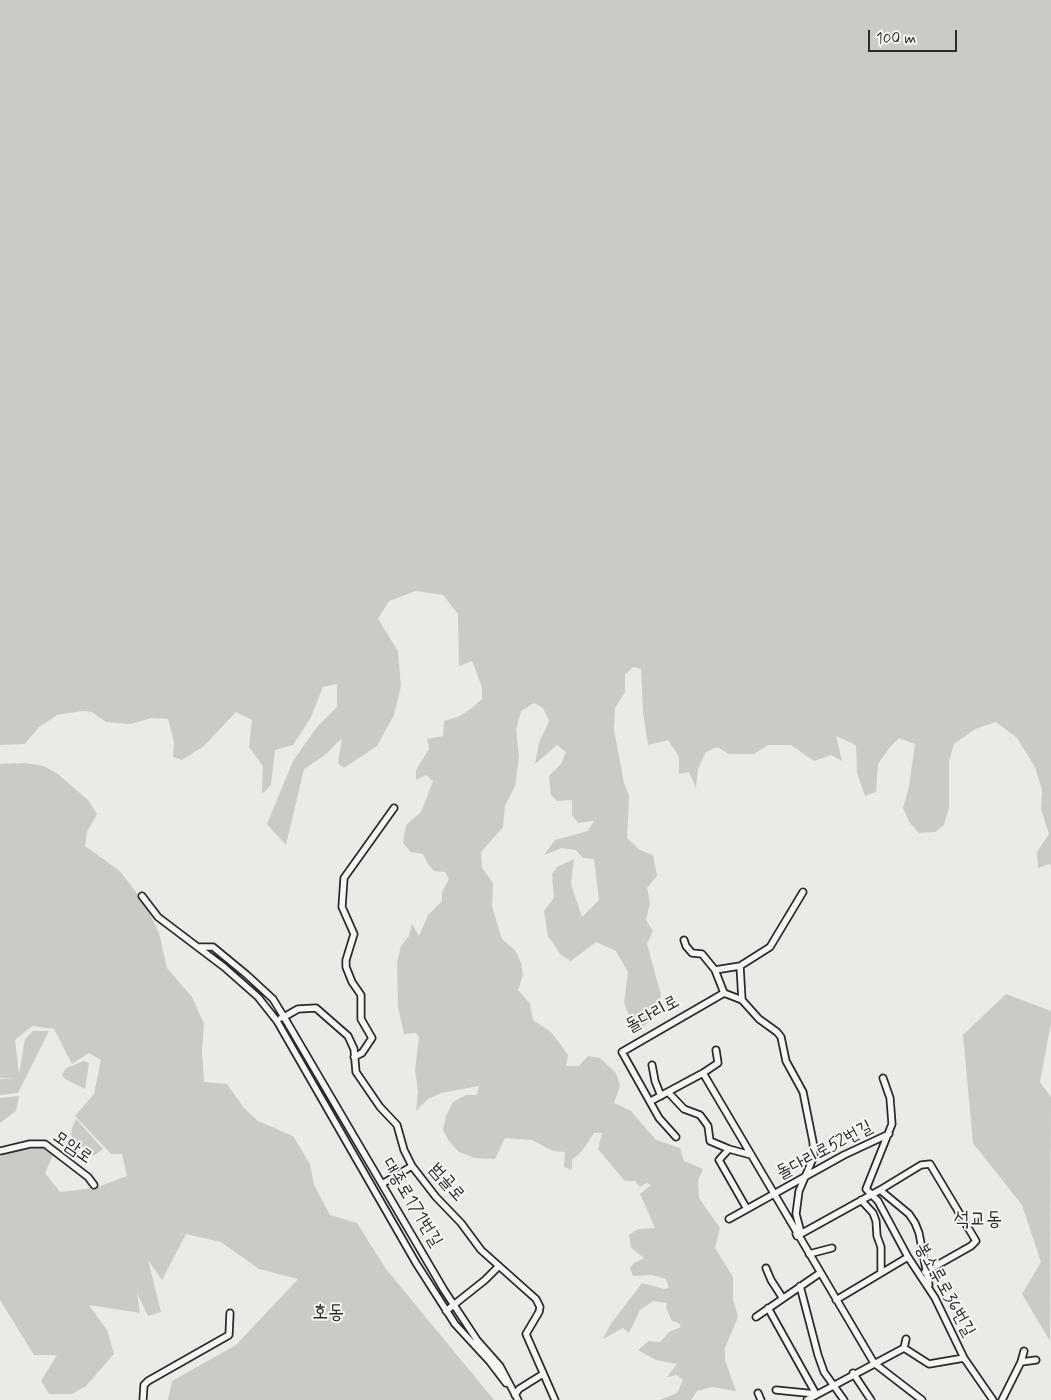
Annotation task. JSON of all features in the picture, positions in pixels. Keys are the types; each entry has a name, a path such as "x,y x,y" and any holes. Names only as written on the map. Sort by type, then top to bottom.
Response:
{"street":[{"path":"354,1057 362,1053 372,1038 361,1019 361,995 352,982 346,967 346,960 354,934 342,907 344,878 394,808"},
{"path":"715,970 740,966 770,947 803,892"},
{"path":"142,896 158,917 200,947 258,997 277,1021 446,1311 455,1324 490,1362 516,1397"},
{"path":"684,940 692,953 702,954"},
{"name":"대종로171번길","path":"200,947 213,947 239,967 273,999 454,1305 477,1340 500,1366 516,1397"},
{"path":"702,947 702,954 715,970 724,993 742,1000 759,1019 781,1037 786,1061 803,1092 814,1156 804,1179 796,1206 800,1229 796,1235"},
{"path":"740,966 742,1000"},
{"name":"돌다리로","path":"676,1137 659,1118 622,1052 724,993"},
{"name":"범골로","path":"284,1017 298,1010 316,1008 348,1036 354,1049 356,1072 380,1107 397,1126 404,1150 412,1166 436,1198 461,1222 476,1245 525,1287 538,1303 539,1312 526,1334 555,1400"},
{"path":"277,1021 284,1017"},
{"path":"650,1101 718,1063 716,1050"},
{"path":"652,1065 655,1082 661,1096"},
{"path":"703,1073 796,1235 874,1364 922,1400"},
{"path":"871,1194 866,1189 889,1134 893,1113 883,1078"},
{"path":"668,1092 684,1109 700,1115 708,1126 710,1141 751,1155"},
{"name":"돌다리로52번길","path":"774,1194 844,1155 889,1134"},
{"name":"모암로","path":"0,1151 30,1144 45,1144 74,1166 94,1185"},
{"path":"729,1149 718,1160 747,1209"},
{"name":"봉소루로36번길","path":"930,1164 976,1241 971,1246 925,1272 919,1233 915,1223 909,1214 880,1190 921,1165 930,1164"},
{"path":"382,1184 412,1166"},
{"path":"796,1235 880,1190"},
{"path":"729,1219 774,1194"},
{"name":"봉소루로36번길","path":"871,1194 878,1201 908,1258 930,1288 964,1358 993,1400"},
{"path":"861,1200 873,1213 876,1221 877,1236 881,1247 881,1272"},
{"path":"809,1254 832,1248"},
{"path":"836,1300 881,1272 908,1258"},
{"path":"446,1311 499,1266"},
{"path":"766,1268 782,1297"},
{"path":"925,1272 930,1288"},
{"path":"756,1317 782,1297 820,1273"},
{"path":"800,1286 824,1372 844,1400"},
{"path":"768,1308 814,1397"},
{"path":"143,1400 144,1385 148,1381 229,1335 230,1313"},
{"path":"806,1400 904,1348 906,1339"},
{"path":"904,1348 929,1364 964,1358"},
{"path":"1002,1400 1021,1362 1024,1351"},
{"path":"1021,1362 1036,1360"},
{"path":"516,1397 519,1389 543,1374"},
{"path":"853,1374 871,1400"},
{"path":"776,1390 814,1397"},
{"path":"758,1393 761,1400"}],"shaded area":[{"path":"0,0 1051,0 1051,866 1049,864 1038,868 1037,852 1049,834 1041,809 1042,790 1035,767 1017,738 996,722 975,729 954,744 949,761 949,808 944,825 935,832 919,833 910,823 903,808 909,786 915,744 899,738 890,747 878,764 876,792 865,796 857,773 856,745 836,736 842,761 831,755 814,761 791,745 768,745 754,754 729,754 717,747 706,752 698,769 696,788 689,772 679,774 679,757 668,740 648,745 643,713 641,669 633,667 625,675 625,692 615,708 614,730 624,783 629,796 627,838 640,850 653,855 657,876 647,888 650,903 646,920 653,931 647,944 661,995 656,1014 643,1027 634,1027 624,1003 628,972 616,951 596,942 571,961 561,955 548,936 544,911 554,898 552,874 557,867 574,859 571,884 582,917 599,900 594,859 583,858 576,850 562,848 544,855 555,840 588,831 594,821 578,823 572,815 572,800 557,801 551,795 549,776 561,764 566,752 557,745 535,764 539,743 549,721 543,708 534,703 521,711 516,730 519,757 515,786 505,806 503,827 481,852 482,868 493,883 492,906 497,923 502,939 515,950 521,963 523,975 518,990 530,1004 533,1020 551,1032 561,1045 568,1055 566,1066 579,1066 588,1056 600,1058 616,1073 620,1086 614,1103 631,1111 656,1140 680,1148 684,1161 703,1169 698,1181 699,1198 720,1228 715,1248 733,1277 733,1299 738,1317 725,1348 725,1360 736,1391 712,1387 697,1391 691,1400 660,1400 677,1393 683,1380 677,1375 667,1377 677,1364 656,1360 638,1350 649,1341 660,1342 669,1332 681,1327 679,1323 672,1321 666,1308 667,1303 653,1301 640,1310 629,1333 623,1328 603,1339 610,1325 642,1283 664,1289 669,1288 666,1279 652,1275 633,1276 630,1268 634,1263 644,1258 631,1248 629,1235 638,1229 655,1228 640,1194 651,1185 647,1183 640,1187 635,1181 625,1181 598,1149 602,1133 594,1133 582,1151 572,1160 572,1170 564,1167 565,1152 553,1151 532,1140 505,1138 495,1159 475,1158 459,1152 449,1141 443,1130 446,1116 453,1102 466,1095 477,1095 479,1086 441,1093 428,1099 416,1111 418,1091 415,1070 419,1037 416,1033 404,1034 398,1007 397,962 401,946 409,936 412,924 419,936 428,915 442,901 442,892 449,879 445,872 434,871 423,854 411,852 403,843 406,825 421,812 433,781 426,775 416,780 416,770 429,749 427,739 443,736 444,721 458,717 482,699 482,687 472,661 459,666 458,614 443,595 416,591 389,601 378,619 398,651 401,686 394,715 377,746 344,768 338,763 342,738 325,755 304,769 286,845 267,824 293,761 317,727 337,707 337,684 323,687 310,719 293,745 275,750 271,785 262,794 263,766 249,747 252,720 236,712 204,746 182,760 173,757 174,742 168,719 151,718 131,724 106,722 92,712 83,711 57,715 39,727 25,744 0,745"},
{"path":"25,763 44,766 58,774 89,801 97,814 87,832 85,846 120,871 145,904 159,933 167,968 192,997 204,1024 202,1051 204,1082 227,1084 244,1108 258,1121 293,1136 310,1164 314,1185 330,1215 357,1223 386,1269 494,1400 168,1400 172,1381 236,1345 298,1279 259,1269 221,1242 186,1234 162,1280 148,1260 161,1312 148,1316 137,1293 140,1313 89,1305 107,1330 114,1354 86,1386 72,1394 49,1394 41,1381 57,1355 34,1355 0,1300 0,1157 30,1140 55,1151 45,1173 60,1192 95,1188 127,1176 122,1154 111,1154 75,1116 94,1094 101,1060 89,1053 72,1064 54,1029 32,1026 15,1040 19,1074 25,1039 33,1031 49,1031 18,1093 0,1095 0,1079 18,1078 0,1078 0,764"},
{"path":"1006,994 1051,1011 1051,1023 1040,1082 1051,1097 1050,1341 1022,1294 1041,1262 1022,1205 973,1143 963,1035"},
{"path":"84,1061 89,1063 85,1089 65,1079 62,1075 66,1068"},
{"path":"19,1096 16,1111 0,1123 0,1098"},
{"path":"76,1119 103,1149 95,1155 90,1155 77,1144 71,1135"}],"district":[{"name":"석교동","path":"978,1221"},
{"name":"호동","path":"328,1314"}]}
